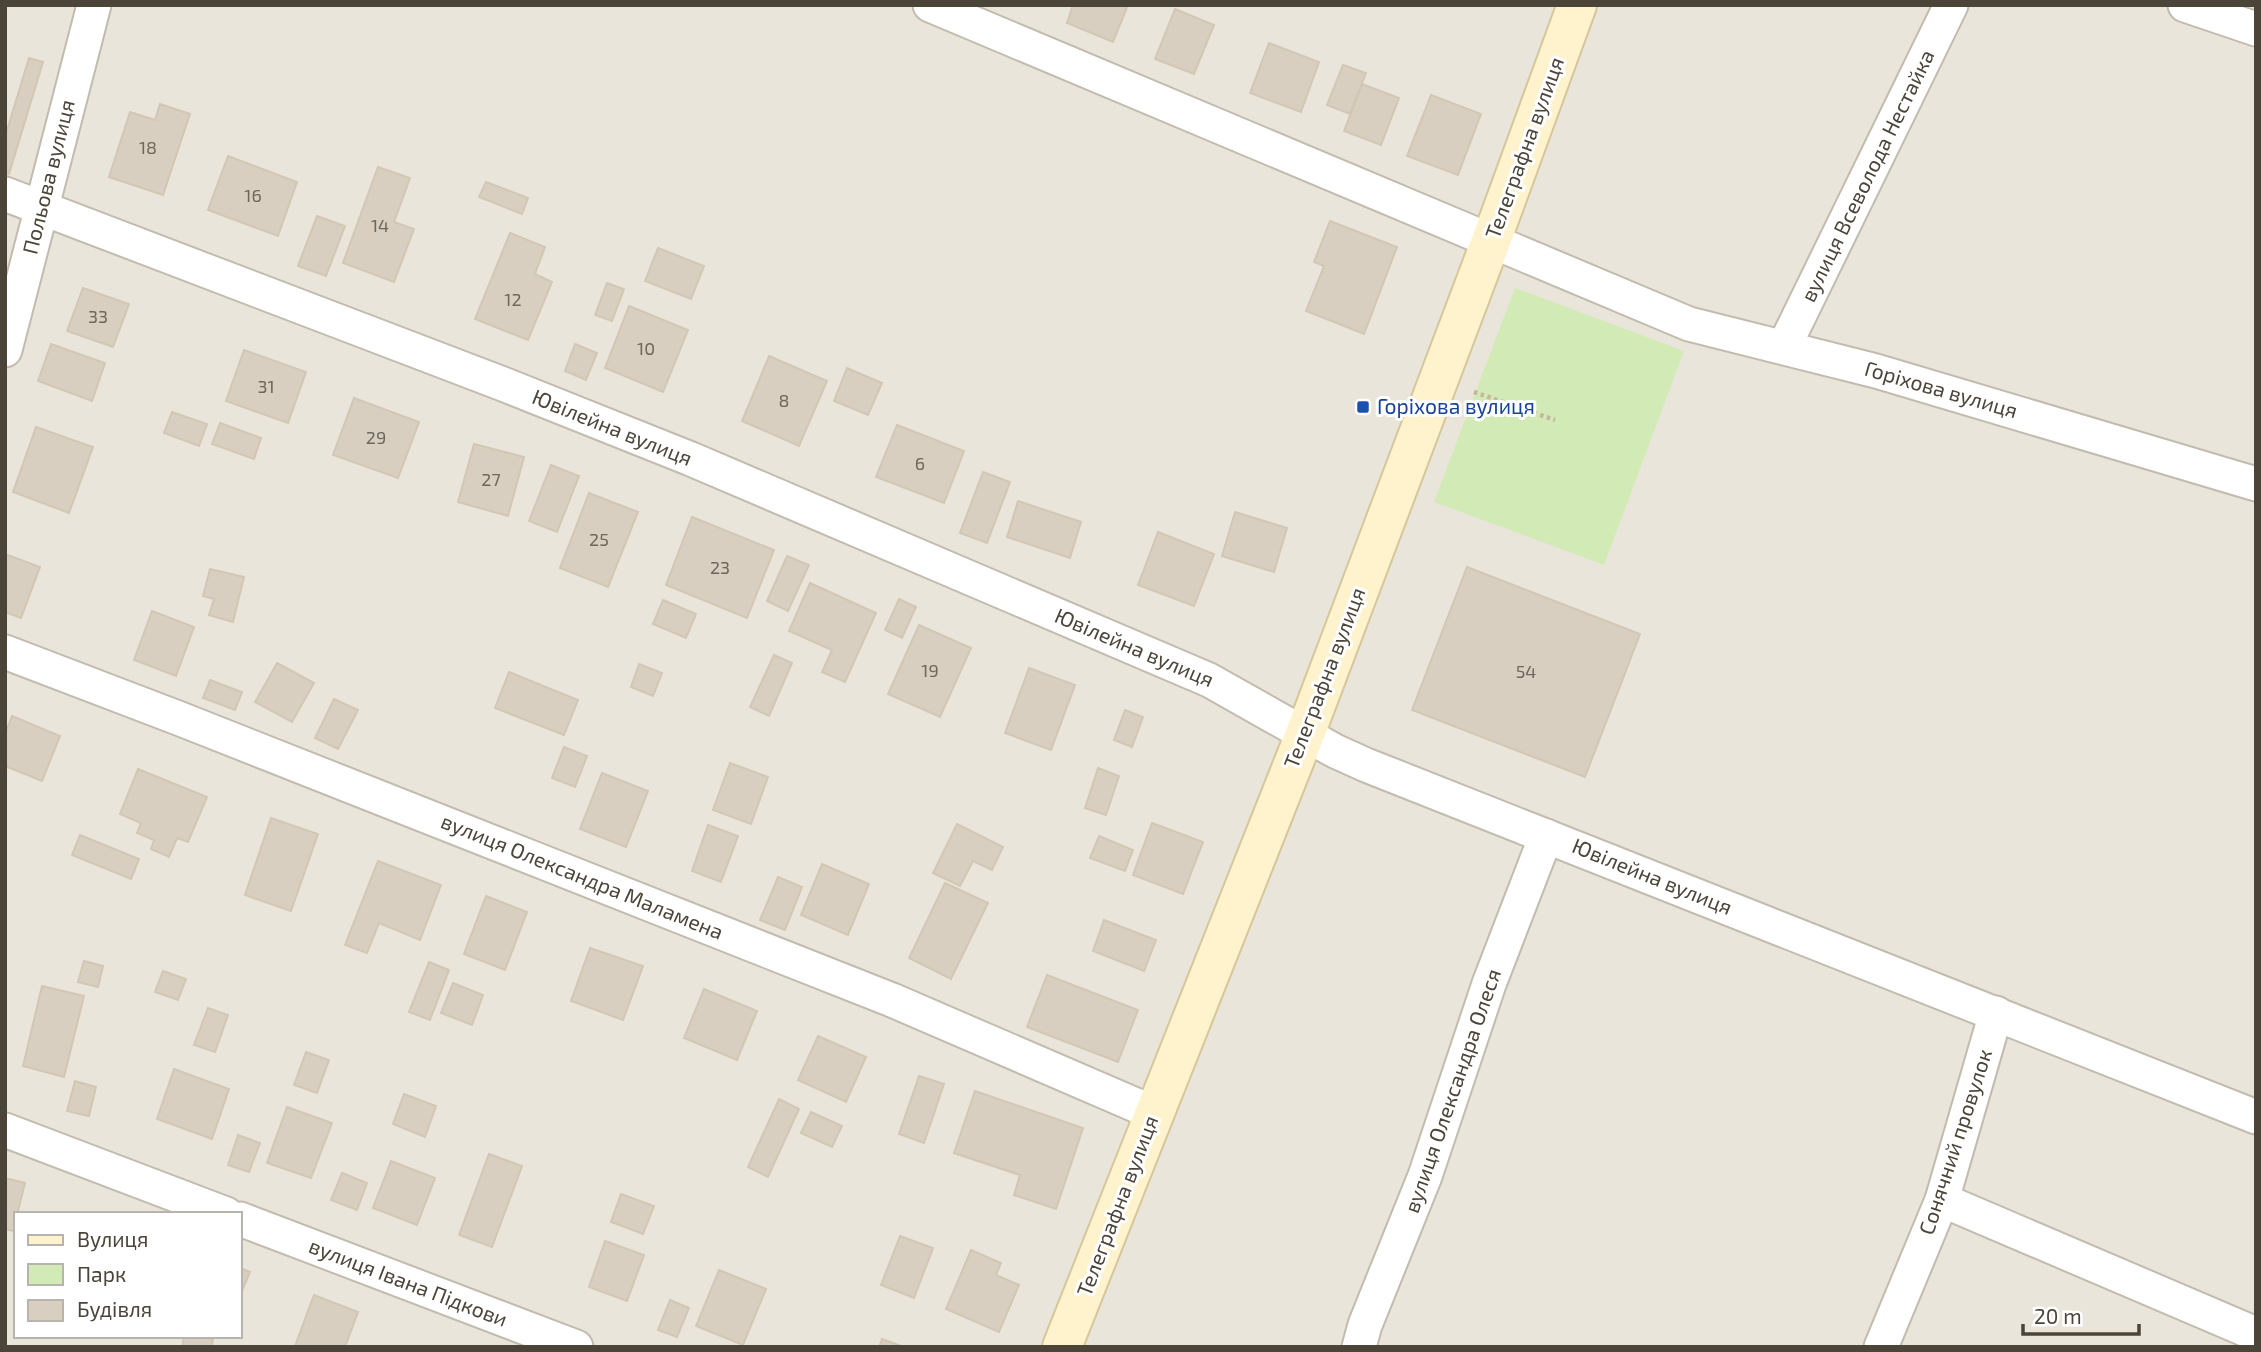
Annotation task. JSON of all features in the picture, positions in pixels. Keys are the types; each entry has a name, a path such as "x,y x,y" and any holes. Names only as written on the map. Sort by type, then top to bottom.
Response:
{"street":[{"name":"Польова вулиця","path":"5,350 94,5"},
{"name":"Горіхова вулиця","path":"930,5 1678,320 1888,374 2256,484"},
{"name":"Телеграфна вулиця","path":"1062,1347 1305,734 1577,5"},
{"name":"вулиця Всеволода Нестайка","path":"1784,347 1951,5"},
{"path":"2185,5 2256,29"},
{"name":"Ювілейна вулиця","path":"5,194 478,374 691,459 1209,680 1366,765 2256,1117"},
{"name":"вулиця Олександра Маламена","path":"5,652 892,1000 1154,1113"},
{"name":"вулиця Олександра Олеся","path":"1359,1347 1365,1325 1425,1176 1489,984 1546,836"},
{"name":"Сонячний провулок","path":"1881,1347 1942,1200 1996,1013"},
{"path":"5,1130 221,1212"},
{"path":"1942,1200 2256,1334"},
{"name":"вулиця Івана Підкови","path":"242,1220 576,1347"}],"path":[{"path":"1466,389 1555,420"}],"shaded area":[{"path":"5,5 2256,5 2256,1347 5,1347"}],"green space":[{"path":"1515,288 1684,351 1604,565 1434,502"}],"building":[{"path":"1073,5 1128,5 1113,42 1067,23"},
{"path":"1175,9 1214,25 1194,74 1155,59"},
{"path":"1269,43 1319,62 1301,112 1250,93"},
{"path":"29,58 43,62 9,174 5,173 5,137"},
{"path":"1343,65 1366,73 1350,114 1327,105"},
{"path":"1362,84 1399,98 1381,145 1344,131"},
{"path":"1431,95 1481,114 1458,175 1407,156"},
{"path":"160,104 190,114 163,195 109,177 130,112 155,120"},
{"path":"228,156 297,182 278,236 208,210"},
{"path":"378,167 410,178 394,222 414,229 394,282 343,263"},
{"path":"486,182 528,198 522,214 479,197"},
{"path":"317,216 345,226 326,276 298,266"},
{"path":"1330,221 1397,247 1364,334 1306,311 1324,266 1314,262"},
{"path":"510,233 545,247 535,274 552,282 528,340 475,319"},
{"path":"658,248 704,266 691,299 645,281"},
{"path":"607,283 624,289 612,321 595,315"},
{"path":"83,288 129,304 113,347 67,331"},
{"path":"629,306 688,330 663,392 605,368"},
{"path":"51,344 105,363 92,401 38,381"},
{"path":"575,344 597,353 586,380 565,371"},
{"path":"244,350 306,372 288,423 226,401"},
{"path":"769,356 827,381 799,446 742,421"},
{"path":"847,368 882,383 868,415 834,401"},
{"path":"354,398 419,422 398,478 333,455"},
{"path":"172,412 207,424 199,446 164,433"},
{"path":"220,423 261,438 254,459 212,444"},
{"path":"897,425 964,451 944,503 876,477"},
{"path":"36,427 93,447 69,513 13,492"},
{"path":"474,444 524,457 508,516 458,502"},
{"path":"551,465 579,476 557,532 529,521"},
{"path":"983,472 1010,482 987,543 960,533"},
{"path":"589,493 638,512 608,587 560,568"},
{"path":"1018,501 1081,522 1070,558 1007,537"},
{"path":"1235,512 1287,528 1274,572 1222,556"},
{"path":"692,517 774,550 747,618 666,585"},
{"path":"1158,532 1214,554 1194,606 1138,585"},
{"path":"5,554 40,567 21,618 5,612"},
{"path":"787,556 809,565 788,611 767,601"},
{"path":"1467,567 1640,634 1585,777 1412,710"},
{"path":"210,569 244,577 233,622 209,615 214,599 203,596"},
{"path":"810,583 876,613 845,682 822,672 832,650 789,631"},
{"path":"899,599 916,607 902,638 885,630"},
{"path":"663,600 696,614 686,638 653,624"},
{"path":"152,611 194,627 176,676 134,660"},
{"path":"919,625 971,648 940,717 888,694"},
{"path":"774,655 792,663 769,716 750,707"},
{"path":"277,663 314,683 292,722 255,702"},
{"path":"639,664 662,673 653,696 631,687"},
{"path":"1029,668 1075,685 1051,750 1005,733"},
{"path":"509,672 578,700 564,735 495,708"},
{"path":"210,680 242,692 235,710 203,698"},
{"path":"334,699 358,710 338,749 315,738"},
{"path":"1125,710 1143,717 1132,747 1114,740"},
{"path":"12,716 60,736 42,781 5,766 5,734"},
{"path":"564,747 587,756 575,787 552,778"},
{"path":"730,763 768,777 751,824 713,810"},
{"path":"1098,768 1119,776 1106,815 1085,808"},
{"path":"138,769 207,797 188,842 177,838 169,857 151,849 154,840 137,833 141,823 120,814"},
{"path":"602,773 648,791 626,847 580,829"},
{"path":"271,818 318,834 291,911 245,895"},
{"path":"1152,823 1203,842 1183,894 1133,875"},
{"path":"957,824 1003,847 992,870 973,861 960,886 933,873"},
{"path":"708,825 738,836 721,882 692,871"},
{"path":"80,835 139,859 131,879 72,855"},
{"path":"1099,836 1133,850 1125,871 1090,858"},
{"path":"378,861 441,885 420,940 379,923 367,953 345,945"},
{"path":"822,864 869,884 848,935 801,915"},
{"path":"778,877 802,887 785,930 760,920"},
{"path":"945,883 988,903 951,979 909,958"},
{"path":"486,896 527,912 505,970 464,954"},
{"path":"1104,920 1156,940 1144,971 1093,951"},
{"path":"590,948 643,966 623,1020 571,1001"},
{"path":"84,961 103,966 98,987 78,982"},
{"path":"429,962 449,970 430,1020 409,1012"},
{"path":"163,971 186,979 178,1000 155,992"},
{"path":"1047,975 1138,1010 1118,1062 1027,1027"},
{"path":"453,983 483,995 472,1025 441,1013"},
{"path":"42,986 84,996 64,1077 23,1066"},
{"path":"704,989 757,1011 737,1060 684,1038"},
{"path":"208,1008 228,1015 215,1052 194,1045"},
{"path":"818,1036 866,1057 846,1102 798,1080"},
{"path":"306,1052 329,1060 317,1093 294,1085"},
{"path":"174,1069 229,1089 212,1139 157,1119"},
{"path":"919,1076 944,1084 924,1143 899,1134"},
{"path":"75,1081 96,1087 89,1116 67,1111"},
{"path":"975,1091 1083,1128 1056,1209 1014,1195 1020,1175 954,1153"},
{"path":"404,1094 436,1106 425,1137 393,1124"},
{"path":"779,1099 799,1109 768,1177 748,1167"},
{"path":"287,1107 332,1123 311,1178 267,1163"},
{"path":"811,1112 842,1126 832,1147 801,1133"},
{"path":"238,1135 260,1143 249,1172 228,1165"},
{"path":"489,1154 522,1166 492,1247 459,1235"},
{"path":"391,1161 435,1178 417,1225 373,1208"},
{"path":"342,1173 367,1183 357,1210 331,1200"},
{"path":"5,1178 25,1183 18,1212 14,1212 13,1231 5,1229"},
{"path":"621,1194 654,1206 643,1234 611,1222"},
{"path":"900,1236 933,1248 914,1298 881,1285"},
{"path":"605,1241 644,1255 627,1301 589,1287"},
{"path":"971,1250 1001,1263 996,1275 1019,1285 999,1332 946,1309"},
{"path":"242,1269 250,1272 242,1291"},
{"path":"719,1270 766,1289 743,1345 696,1326"},
{"path":"314,1295 358,1312 345,1347 295,1346"},
{"path":"670,1300 689,1308 677,1337 658,1330"},
{"path":"184,1338 213,1340 211,1347 182,1347"},
{"path":"882,1339 904,1347 879,1347"}],"place":[{"name":"Горіхова вулиця","path":"1363,407"}]}
